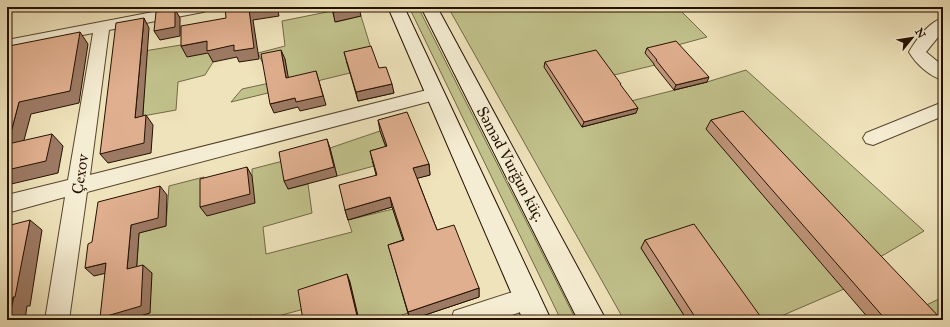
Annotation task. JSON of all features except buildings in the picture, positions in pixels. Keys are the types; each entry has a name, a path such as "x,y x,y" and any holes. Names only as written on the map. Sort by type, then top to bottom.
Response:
{"main road":[{"path":"396,7 537,320"},
{"name":"Səməd Vurğun küç.","path":"429,7 592,320"}],"street":[{"path":"7,46 203,7"},
{"path":"943,23 934,31 917,52 922,59 943,74"},
{"name":"Çexov","path":"57,320 79,185 102,27"},
{"path":"7,204 435,94"},
{"path":"873,138 943,109"},
{"path":"463,320 528,298"}],"green space":[{"path":"409,7 418,7 576,320 561,320"},
{"path":"448,7 677,7 707,37 674,46 655,65 610,76 627,102 707,82 746,70 924,231 870,263 844,289 772,320 751,320 641,248 687,320 624,320"},
{"path":"332,11 336,22 361,16 373,55 346,61 350,73 231,102 242,89 288,79 285,59 263,64 258,53 285,46 282,21"},
{"path":"187,44 212,52 213,62 205,75 178,82 176,110 143,116 144,93 132,53"},
{"path":"380,131 389,157 372,162 374,166 337,176 330,148"},
{"path":"283,161 288,189 308,184 312,213 263,227 266,254 352,232 348,220 393,209 399,228 430,218 391,254 408,313 387,320 359,320 304,309 264,320 127,320 150,313 136,277 139,233 166,226 169,186 204,177 206,188 252,176 252,169"},
{"path":"943,297 943,320 923,320 914,311"}]}
